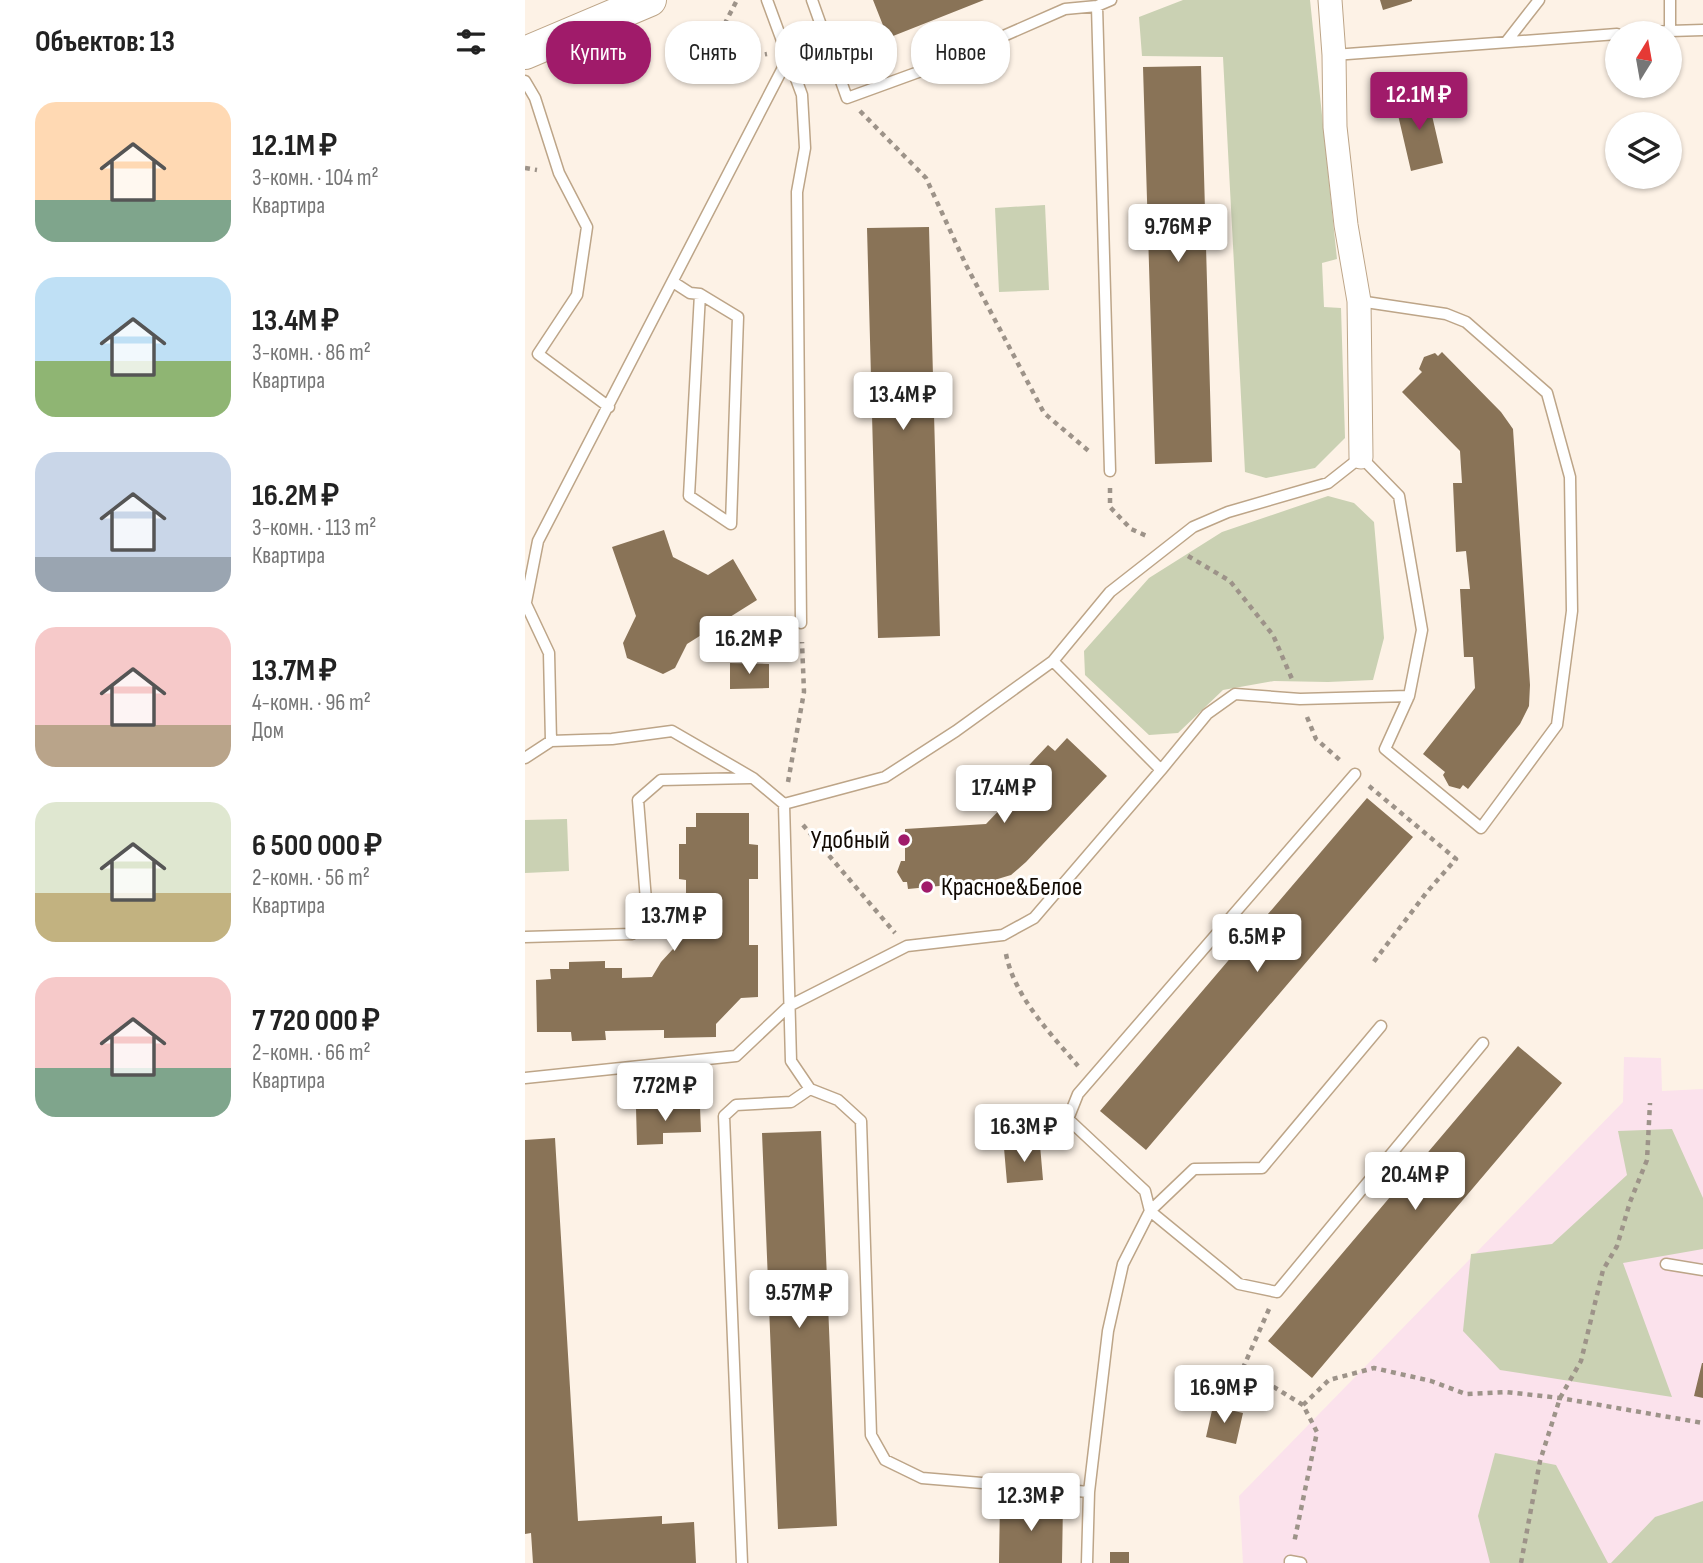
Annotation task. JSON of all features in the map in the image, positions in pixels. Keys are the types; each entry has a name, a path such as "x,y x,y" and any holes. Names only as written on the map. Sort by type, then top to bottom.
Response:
{"street":[{"path":"525,53 650,0"},
{"path":"1330,0 1335,127 1346,225 1359,301 1361,457"}],"lane":[{"path":"767,0 775,22"},
{"path":"812,0 847,98 935,66 1065,9 1097,6 1111,0"},
{"path":"1507,41 1539,0"},
{"path":"1670,21 1671,0"},
{"path":"1097,6 1110,471"},
{"path":"1682,30 1703,30"},
{"path":"1334,55 1605,35"},
{"path":"551,741 549,653 526,602 538,541 673,282 775,78"},
{"path":"525,81 535,98 559,173 587,227 577,295 538,354 609,407"},
{"path":"798,84 802,95 805,148 797,192 801,623"},
{"path":"673,282 690,293 700,293 738,317 731,524 689,496 700,293"},
{"path":"785,804 885,777 1053,661 1110,592 1193,527 1228,512 1328,483 1361,457 1399,496 1422,630 1409,696 1385,749 1481,828 1557,725 1572,611 1570,477 1547,393 1466,323 1446,314 1359,301"},
{"path":"1053,661 1160,770"},
{"path":"525,1078 736,1056 789,1006 907,946 1003,935 1034,918 1207,714 1235,694 1300,699 1409,696"},
{"path":"525,758 551,741 613,738 672,731 753,778 785,804 791,1061 810,1088 838,1100 861,1121 871,1435 885,1460 922,1478 1089,1492"},
{"path":"1355,774 1078,1094 1068,1119 1145,1191 1150,1210 1239,1284 1277,1292 1483,1043"},
{"path":"525,937 632,934 647,913 638,800 661,780 753,778"},
{"path":"1087,1563 1089,1492 1108,1331 1123,1264 1150,1210 1194,1170 1262,1168 1381,1026"},
{"path":"742,1563 724,1115 736,1105 791,1102 810,1088"},
{"path":"1666,1264 1703,1270"}],"path":[{"path":"736,2 709,54 715,63 775,56"},
{"path":"847,98 926,178 966,265 1044,413 1076,438 1110,471 1110,507 1131,529 1169,546 1230,581 1273,635 1316,739 1456,859 1372,964"},
{"path":"801,623 804,692 785,804 907,946"},
{"path":"1003,935 1009,971 1051,1035 1090,1080"},
{"path":"1521,1563 1539,1461 1560,1398 1581,1361 1603,1270 1618,1246 1630,1202 1647,1160 1650,1103"},
{"path":"1277,1292 1243,1368 1303,1405 1317,1432 1294,1562"},
{"path":"1303,1405 1329,1380 1374,1368 1431,1381 1466,1394 1506,1392 1560,1398 1703,1423"}],"shaded area":[{"path":"1624,1057 1661,1058 1662,1091 1703,1089 1703,1563 1243,1563 1239,1496 1623,1102"}],"green space":[{"path":"1183,0 1310,0 1337,259 1322,263 1324,307 1341,308 1345,438 1315,468 1266,478 1245,472 1223,57 1142,56 1139,17"},
{"path":"1045,205 1049,290 999,292 995,208"},
{"path":"1328,496 1354,503 1374,522 1384,638 1373,680 1274,681 1223,690 1178,733 1149,735 1085,675 1084,651 1149,578 1222,532"},
{"path":"567,819 569,871 525,873 525,820"},
{"path":"1672,1129 1703,1198 1703,1249 1623,1263 1672,1397 1500,1370 1463,1331 1471,1254 1552,1244 1627,1175 1618,1131"},
{"path":"1495,1453 1556,1465 1608,1563 1490,1563 1478,1516"},
{"path":"1703,1501 1703,1563 1611,1563 1655,1517"}],"building":[{"path":"873,0 984,0 931,21 911,21 911,29 897,34 897,21 881,21"},
{"path":"1380,0 1412,0 1412,1 1383,10"},
{"path":"1201,66 1212,462 1155,464 1143,67"},
{"path":"1427,94 1443,163 1411,171 1395,102"},
{"path":"929,227 940,636 878,638 867,228"},
{"path":"1442,352 1501,412 1513,429 1530,685 1529,706 1520,724 1468,789 1463,785 1460,789 1449,786 1443,775 1445,772 1423,754 1475,688 1473,657 1464,657 1460,589 1470,589 1466,551 1456,552 1453,483 1462,483 1460,451 1402,392 1422,372 1419,369 1424,357 1435,353 1438,356"},
{"path":"664,530 673,557 708,575 733,559 757,600 687,644 675,668 663,674 627,658 623,643 636,616 612,547"},
{"path":"730,663 769,664 769,688 730,689"},
{"path":"1067,738 1107,776 1026,862 1011,875 991,881 908,889 907,882 903,882 897,872 901,861 905,861 905,829 986,824 1008,801 1001,795 1048,745 1055,751"},
{"path":"1367,798 1413,837 1146,1150 1100,1111"},
{"path":"696,813 749,813 749,844 758,845 758,879 749,879 749,945 758,945 758,997 741,998 716,1024 716,1037 664,1038 664,1030 605,1031 606,1040 572,1041 571,1032 537,1032 536,980 551,979 550,969 569,969 569,962 605,961 605,968 622,968 622,978 652,977 672,950 683,939 696,932 696,898 686,898 686,880 679,879 679,844 686,844 686,827 696,827"},
{"path":"1518,1046 1562,1083 1312,1378 1268,1341"},
{"path":"700,1107 701,1132 663,1133 663,1144 637,1145 636,1108"},
{"path":"821,1131 837,1526 778,1529 762,1133"},
{"path":"555,1138 578,1521 662,1516 662,1524 694,1522 696,1563 533,1563 531,1533 525,1534 525,1140"},
{"path":"1040,1145 1043,1180 1007,1183 1004,1148"},
{"path":"1703,1363 1703,1398 1694,1396"},
{"path":"1213,1406 1243,1413 1236,1444 1206,1437"},
{"path":"1000,1502 1063,1503 1062,1563 999,1563"},
{"path":"1110,1552 1129,1552 1129,1563 1110,1563"}],"place":[{"name":"Удобный","path":"904,840"},
{"name":"Красное&Белое","path":"927,887"}]}
